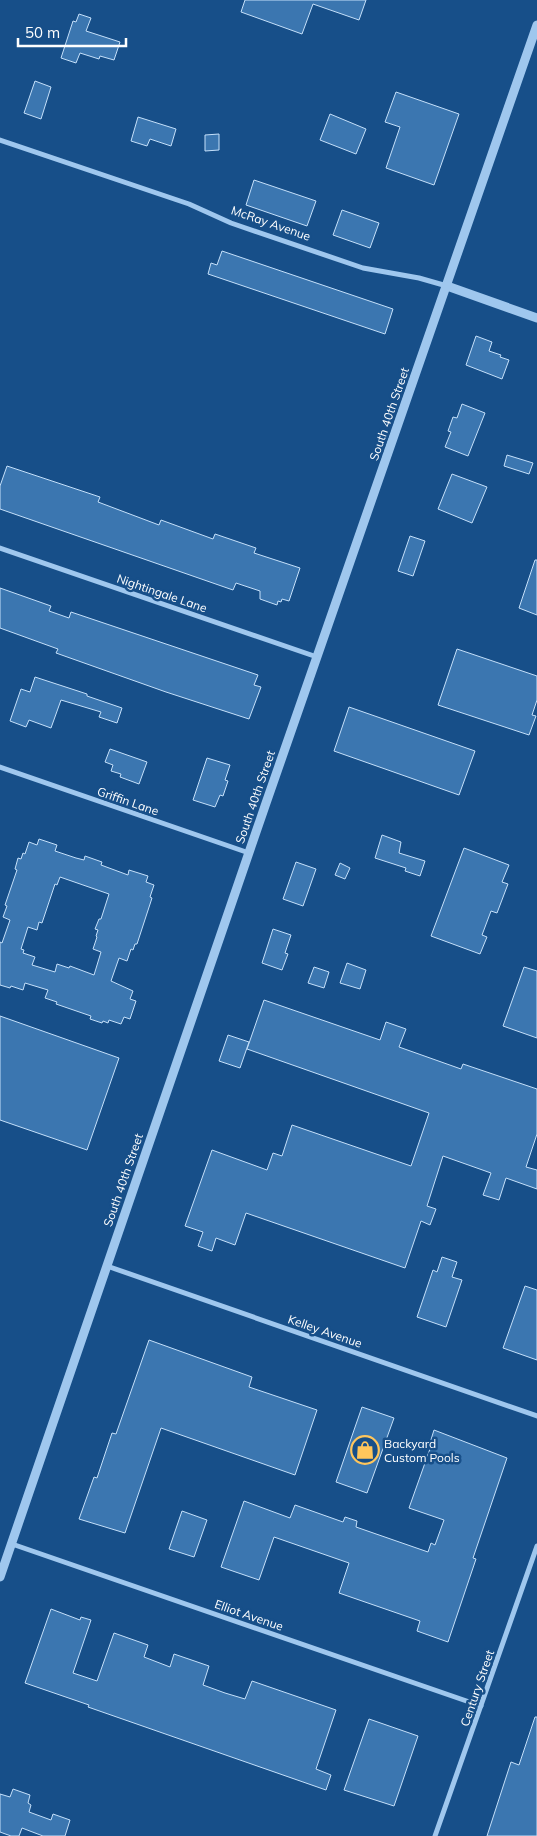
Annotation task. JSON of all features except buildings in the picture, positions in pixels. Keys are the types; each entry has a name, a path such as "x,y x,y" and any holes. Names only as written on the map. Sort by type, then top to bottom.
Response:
{"street":[{"name":"South 40th Street","path":"0,1577 316,658 534,42 537,25"},
{"name":"McRay Avenue","path":"0,140 189,204 231,223 363,268 419,278 447,286 537,318"},
{"name":"Nightingale Lane","path":"0,548 316,658"},
{"name":"Griffin Lane","path":"0,767 249,853"},
{"name":"Kelley Avenue","path":"107,1266 537,1416"},
{"name":"Elliot Avenue","path":"12,1544 481,1706"},
{"name":"Century Street","path":"435,1836 537,1546"}],"place":[{"name":"Backyard Custom Pools","path":"365,1450"}]}
